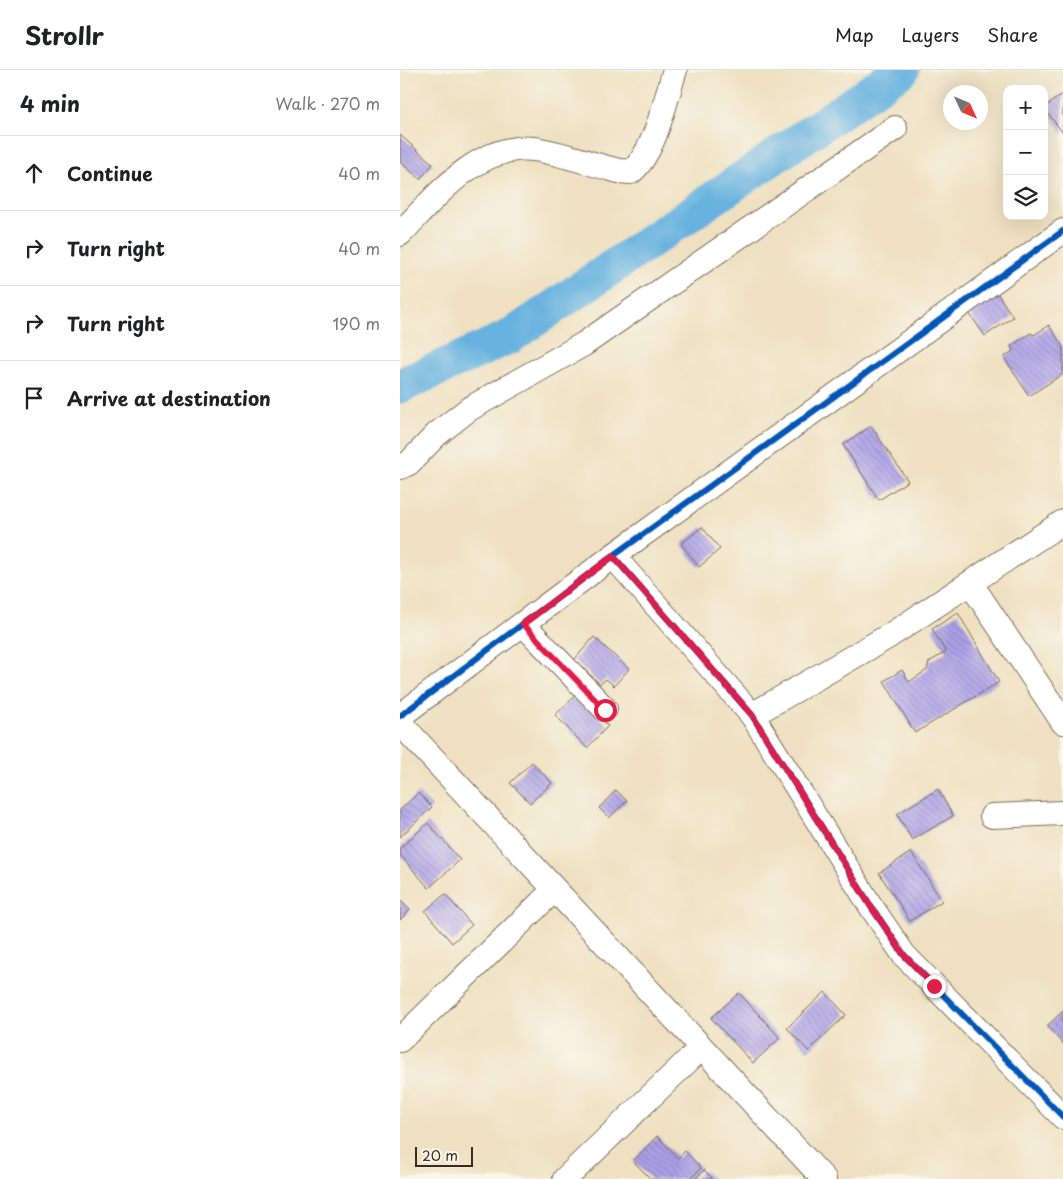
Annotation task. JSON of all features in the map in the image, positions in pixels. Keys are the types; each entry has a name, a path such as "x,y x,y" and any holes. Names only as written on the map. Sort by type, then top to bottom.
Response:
{"street":[{"path":"400,234 474,163 491,156 533,149 619,171 631,172 640,165 650,146 675,70"},
{"path":"400,467 409,463 437,434 469,409 584,344 894,128"},
{"path":"400,716 613,556 1063,231"},
{"path":"752,715 889,636 1063,522"},
{"path":"613,556 752,715 870,905 904,955 1063,1117"},
{"path":"971,584 1063,722"},
{"path":"523,624 605,710"},
{"path":"400,723 554,890 619,956 700,1049 824,1179"},
{"path":"992,816 1063,813"},
{"path":"403,1032 554,890"},
{"path":"565,1179 700,1049"}],"building":[{"path":"1063,93 1063,133 1048,113 1048,105"},
{"path":"400,135 433,164 420,179 400,162"},
{"path":"997,293 1013,317 985,336 969,313"},
{"path":"1049,325 1063,347 1063,374 1029,396 1004,357 1013,351 1011,346 1031,333 1034,335"},
{"path":"871,426 908,481 879,500 843,445"},
{"path":"702,527 720,549 699,567 681,544"},
{"path":"958,613 999,682 915,733 884,681 902,670 909,682 927,670 929,662 946,652 932,629"},
{"path":"594,637 629,669 614,686 606,679 600,684 574,660"},
{"path":"577,694 608,726 587,748 555,715"},
{"path":"532,762 552,783 530,803 510,783"},
{"path":"938,789 953,816 912,840 897,814"},
{"path":"616,790 627,801 609,818 599,808"},
{"path":"418,793 432,807 400,837 400,810"},
{"path":"428,823 460,860 429,888 400,855 400,848"},
{"path":"911,852 942,901 910,921 879,873"},
{"path":"445,894 472,925 452,943 425,911"},
{"path":"400,900 410,910 400,920"},
{"path":"825,992 846,1015 808,1051 787,1028"},
{"path":"739,993 780,1038 753,1063 711,1018"},
{"path":"1063,1011 1063,1044 1047,1026"},
{"path":"657,1136 678,1158 685,1151 701,1168 690,1179 651,1179 633,1161"},
{"path":"704,1170 713,1179 695,1179"}],"waterway":[{"path":"400,386 511,336 902,70"}],"cycle path":[{"path":"400,716 613,556 1063,231"},
{"path":"613,556 752,715 870,905 904,955 1063,1117"}],"route":[{"path":"605,710 523,624 613,556 752,715 870,905 904,955 934,986"}]}
